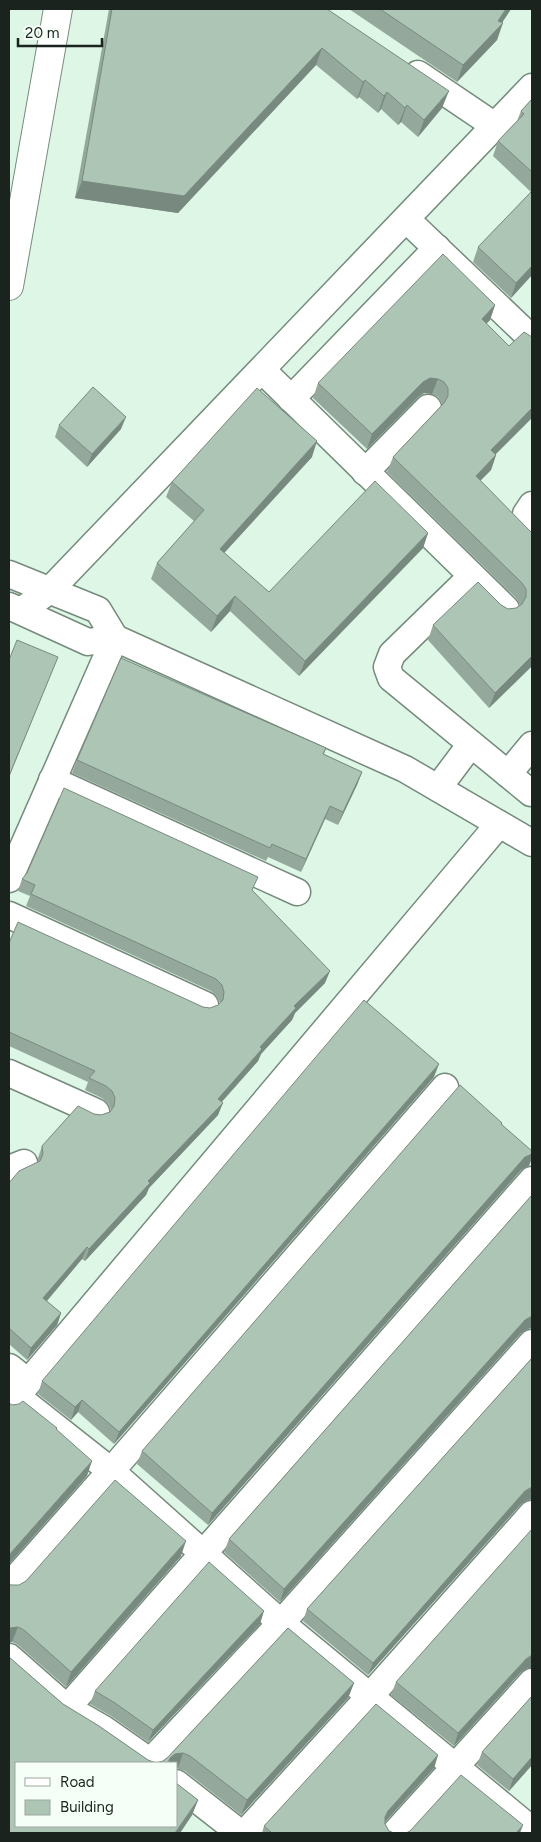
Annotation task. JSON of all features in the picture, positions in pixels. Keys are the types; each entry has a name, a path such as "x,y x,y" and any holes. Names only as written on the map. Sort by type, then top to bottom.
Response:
{"main road":[{"path":"9,286 58,9"}],"street":[{"path":"402,63 495,126"},
{"path":"15,609 50,590 532,87"},
{"path":"406,219 531,333"},
{"path":"291,399 437,248"},
{"path":"262,370 506,609"},
{"path":"365,472 428,408"},
{"path":"532,505 526,514 525,524 532,534"},
{"path":"9,574 98,610 115,638"},
{"path":"472,576 392,654 387,667 392,678 531,793"},
{"path":"15,609 88,642 115,638 404,769 532,843"},
{"path":"9,879 115,638"},
{"path":"438,788 471,744"},
{"path":"508,774 532,746"},
{"path":"52,780 297,892"},
{"path":"499,824 15,1387 281,1624 532,1830"},
{"path":"9,915 205,1005"},
{"path":"9,1073 96,1112"},
{"path":"9,1586 446,1087"},
{"path":"67,1708 532,1180"},
{"path":"151,1762 281,1624 532,1343"},
{"path":"245,1833 532,1514"},
{"path":"9,1657 67,1708 102,1728 149,1762"},
{"path":"395,1833 532,1682"},
{"path":"178,1785 240,1833"}],"building":[{"path":"112,9 327,9 449,91 424,120 407,105 405,108 387,92 384,96 365,80 363,82 322,48 184,196 82,181"},
{"path":"380,9 506,9 498,21 503,23 463,65"},
{"path":"532,99 532,172 498,141 524,114 521,111"},
{"path":"532,191 532,266 516,283 478,247"},
{"path":"443,254 495,305 482,319 509,346 524,332 532,337 532,408 491,450 496,455 476,476 532,533 532,656 495,693 433,625 478,582 501,605 508,609 516,608 522,604 526,597 526,589 393,457 444,403 448,396 448,388 444,382 438,379 430,378 423,382 372,434 318,383"},
{"path":"93,387 126,417 92,454 59,425"},
{"path":"257,388 317,441 220,549 269,592 375,481 428,533 305,661 235,596 217,616 157,563 204,510 172,482"},
{"path":"17,640 58,657 9,776 9,660"},
{"path":"121,658 326,748 323,754 362,772 343,812 330,806 306,859 272,844 270,848 77,760"},
{"path":"64,788 258,877 252,890 330,971 294,1006 296,1008 260,1047 262,1049 218,1099 223,1103 148,1181 150,1183 89,1249 87,1247 43,1298 61,1313 31,1348 9,1328 9,1183 19,1171 40,1161 43,1154 42,1146 78,1106 94,1114 101,1115 110,1112 114,1106 115,1098 112,1091 106,1086 89,1078 95,1071 9,1032 9,943 18,922 203,1007 210,1008 218,1005 223,1000 224,992 222,985 216,979 31,894 35,885 22,879 27,873"},
{"path":"364,1000 439,1064 119,1432 82,1400 75,1407 42,1381"},
{"path":"460,1085 532,1151 532,1154 525,1157 212,1513 142,1451"},
{"path":"532,1195 532,1316 525,1320 284,1589 229,1539"},
{"path":"532,1358 532,1487 525,1491 373,1663 307,1609"},
{"path":"23,1401 57,1428 92,1461 9,1555 9,1403 12,1405 19,1404"},
{"path":"115,1480 186,1541 71,1672 24,1630 18,1627 9,1629 9,1584 19,1585 26,1581"},
{"path":"532,1529 532,1655 526,1659 458,1733 396,1682"},
{"path":"209,1562 264,1611 153,1730 95,1691"},
{"path":"288,1628 354,1683 247,1800 190,1756 183,1753 175,1754 168,1762 160,1762 168,1757"},
{"path":"9,1657 63,1704 153,1762 15,1762 15,1827 178,1827 178,1785 198,1800 175,1833 9,1833"},
{"path":"532,1696 532,1757 513,1779 482,1752"},
{"path":"376,1704 438,1755 388,1811 385,1817 385,1824 389,1831 394,1833 272,1833 264,1826"},
{"path":"461,1775 523,1825 516,1833 406,1833 410,1831"}]}
